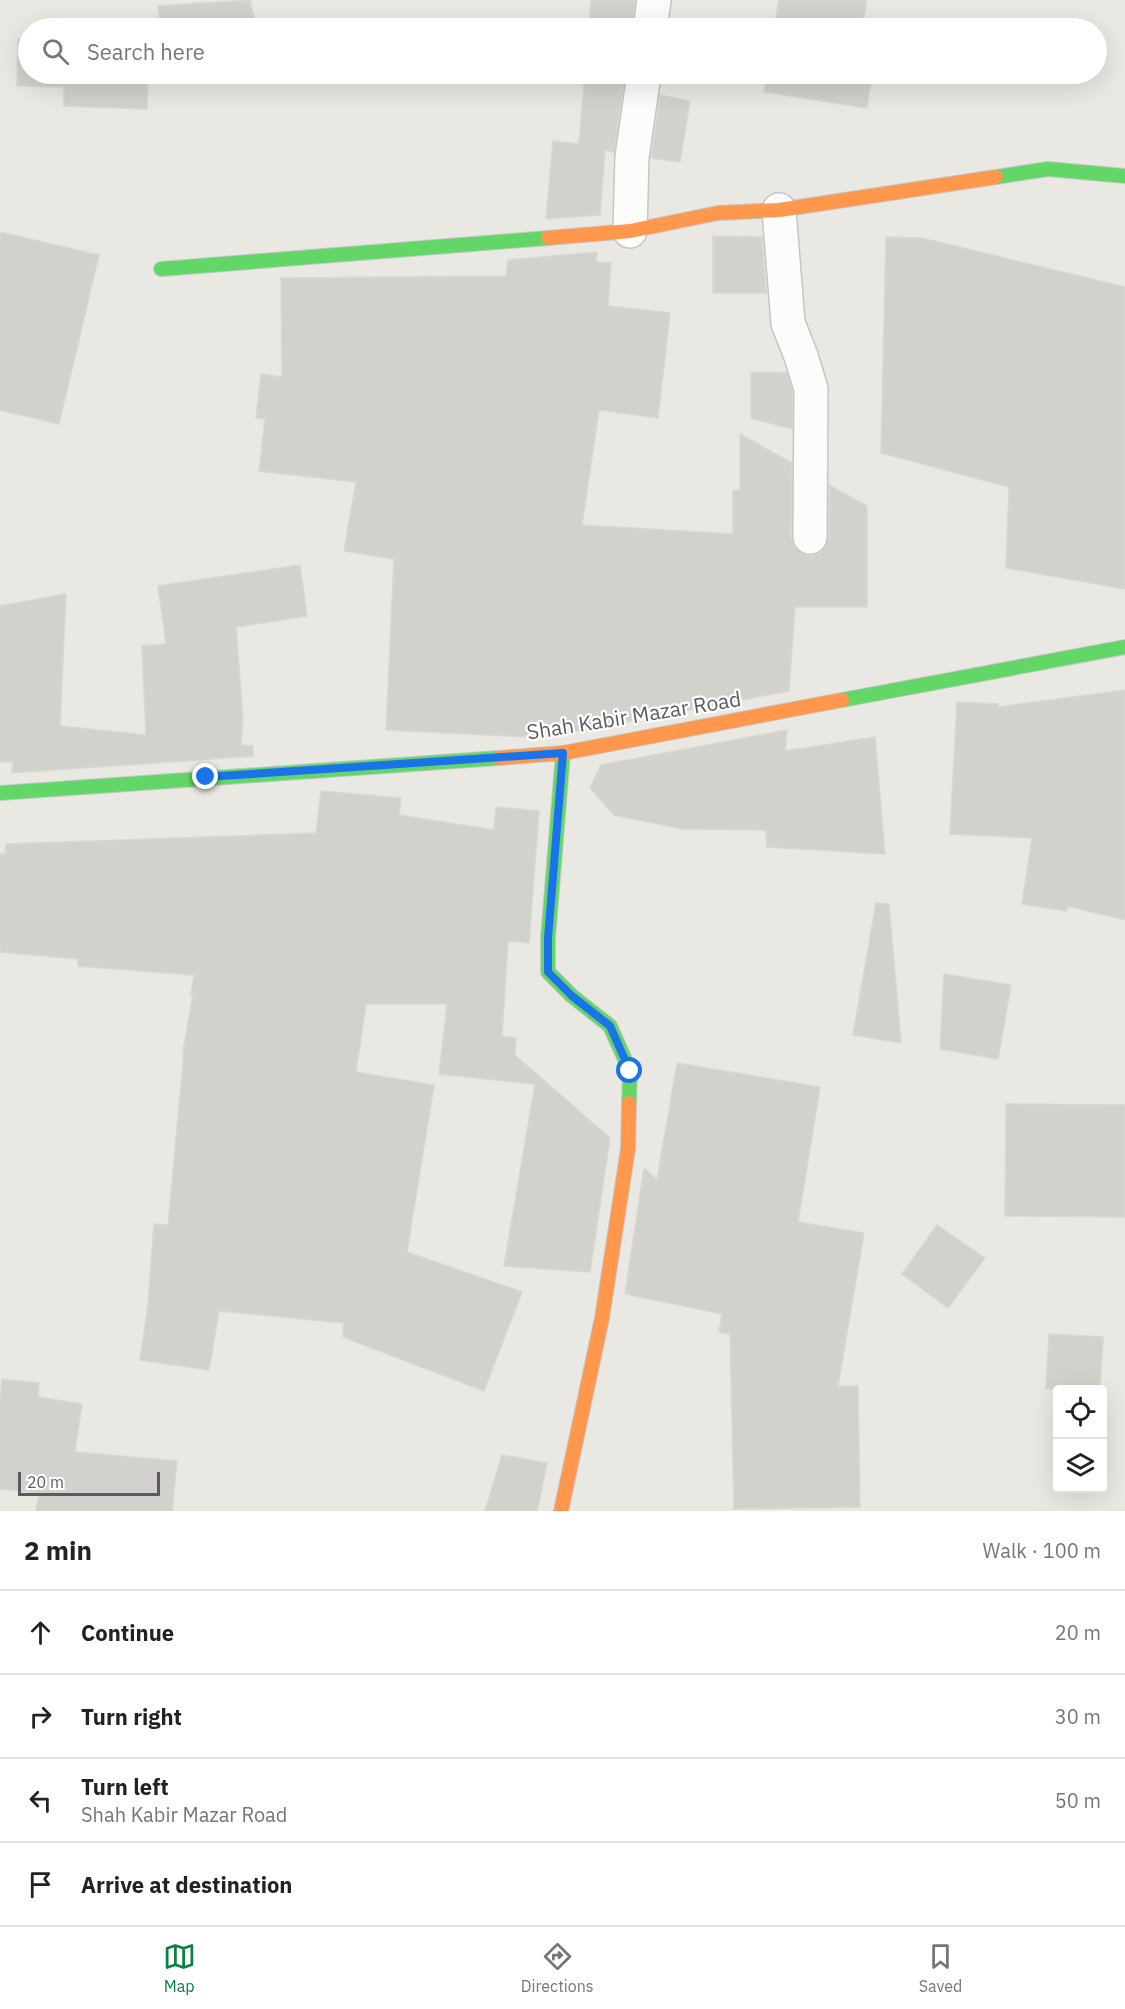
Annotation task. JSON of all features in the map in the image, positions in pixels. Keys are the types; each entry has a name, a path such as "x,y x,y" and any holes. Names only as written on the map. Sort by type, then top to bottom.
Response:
{"street":[{"path":"651,18 654,0"},
{"path":"630,231 632,157 643,84"},
{"path":"161,269 630,231 718,213 779,210 1048,169 1125,176"},
{"path":"779,210 788,322 811,389 810,537"},
{"name":"Shah Kabir Mazar Road","path":"0,793 563,753 1125,647"},
{"path":"561,1511 602,1318 628,1149 630,1071 610,1026 572,996 548,972 548,938 563,753"}],"building":[{"path":"250,0 254,18 159,18 158,6"},
{"path":"591,0 635,0 633,18 590,18"},
{"path":"779,0 867,0 863,18 776,18"},
{"path":"18,39 18,84 148,84 147,109 64,106 64,87 17,86"},
{"path":"584,84 624,84 614,152 605,150 600,215 546,219 553,141 579,144"},
{"path":"765,84 871,84 867,108 764,92"},
{"path":"660,95 690,101 680,162 651,158"},
{"path":"0,232 99,255 59,424 0,410"},
{"path":"713,236 762,237 766,293 713,293"},
{"path":"886,237 922,238 1125,287 1125,589 1006,568 1009,487 881,453"},
{"path":"597,252 596,262 611,263 608,306 670,313 658,418 599,410 582,525 733,534 733,490 740,490 740,434 792,463 791,537 794,547 801,553 809,556 819,554 826,546 829,537 829,485 867,506 867,607 795,607 789,691 561,734 528,737 386,730 394,559 344,551 356,482 259,471 265,419 256,418 261,374 282,377 281,278 506,276 508,260"},
{"path":"751,372 787,373 792,391 792,429 751,418"},
{"path":"300,565 307,616 236,627 243,719 241,745 253,746 253,756 12,773 13,762 0,762 0,606 66,594 60,726 146,735 142,646 166,644 158,586"},
{"path":"1125,690 1125,920 1067,906 1067,911 1022,904 1032,838 950,834 957,702 998,704 998,707"},
{"path":"787,730 785,751 875,737 885,854 767,847 766,830 684,829 614,815 590,788 601,765"},
{"path":"321,791 401,798 399,815 494,830 496,807 539,811 529,943 508,941 502,1036 516,1038 515,1055 610,1138 590,1272 504,1266 535,1084 439,1074 447,1004 366,1004 356,1072 434,1085 407,1252 522,1292 484,1391 343,1337 344,1323 219,1311 209,1370 140,1360 148,1305 154,1224 168,1225 183,1052 193,995 191,995 194,975 78,966 78,959 0,952 0,853 5,854 6,844 316,833"},
{"path":"876,903 889,904 901,1043 853,1035"},
{"path":"944,974 1011,985 998,1059 940,1049"},
{"path":"677,1063 820,1087 798,1222 864,1233 838,1386 858,1386 860,1507 734,1509 730,1334 719,1332 722,1314 625,1294 644,1168 657,1180"},
{"path":"1006,1104 1125,1105 1125,1217 1005,1216"},
{"path":"937,1225 985,1258 948,1308 902,1274"},
{"path":"1049,1334 1103,1337 1100,1385 1053,1385 1053,1389 1046,1389"},
{"path":"2,1379 39,1383 38,1397 82,1404 75,1452 177,1461 172,1511 36,1511 39,1493 0,1489"},
{"path":"502,1455 547,1463 537,1511 485,1511"}],"traffic: fast":[{"path":"996,177 1048,169 1125,176"},
{"path":"161,269 548,238"},
{"path":"842,700 1125,647"},
{"path":"563,753 548,938 548,972 572,996 610,1026 630,1071 629,1103"},
{"path":"0,793 499,758"}],"traffic: slow":[{"path":"548,238 630,231 718,213 779,210 996,177"},
{"path":"499,758 563,753 842,700"},
{"path":"561,1511 602,1318 628,1149 629,1103"}],"route":[{"path":"206,777 563,753 548,938 548,972 572,996 610,1026 630,1071"}]}
